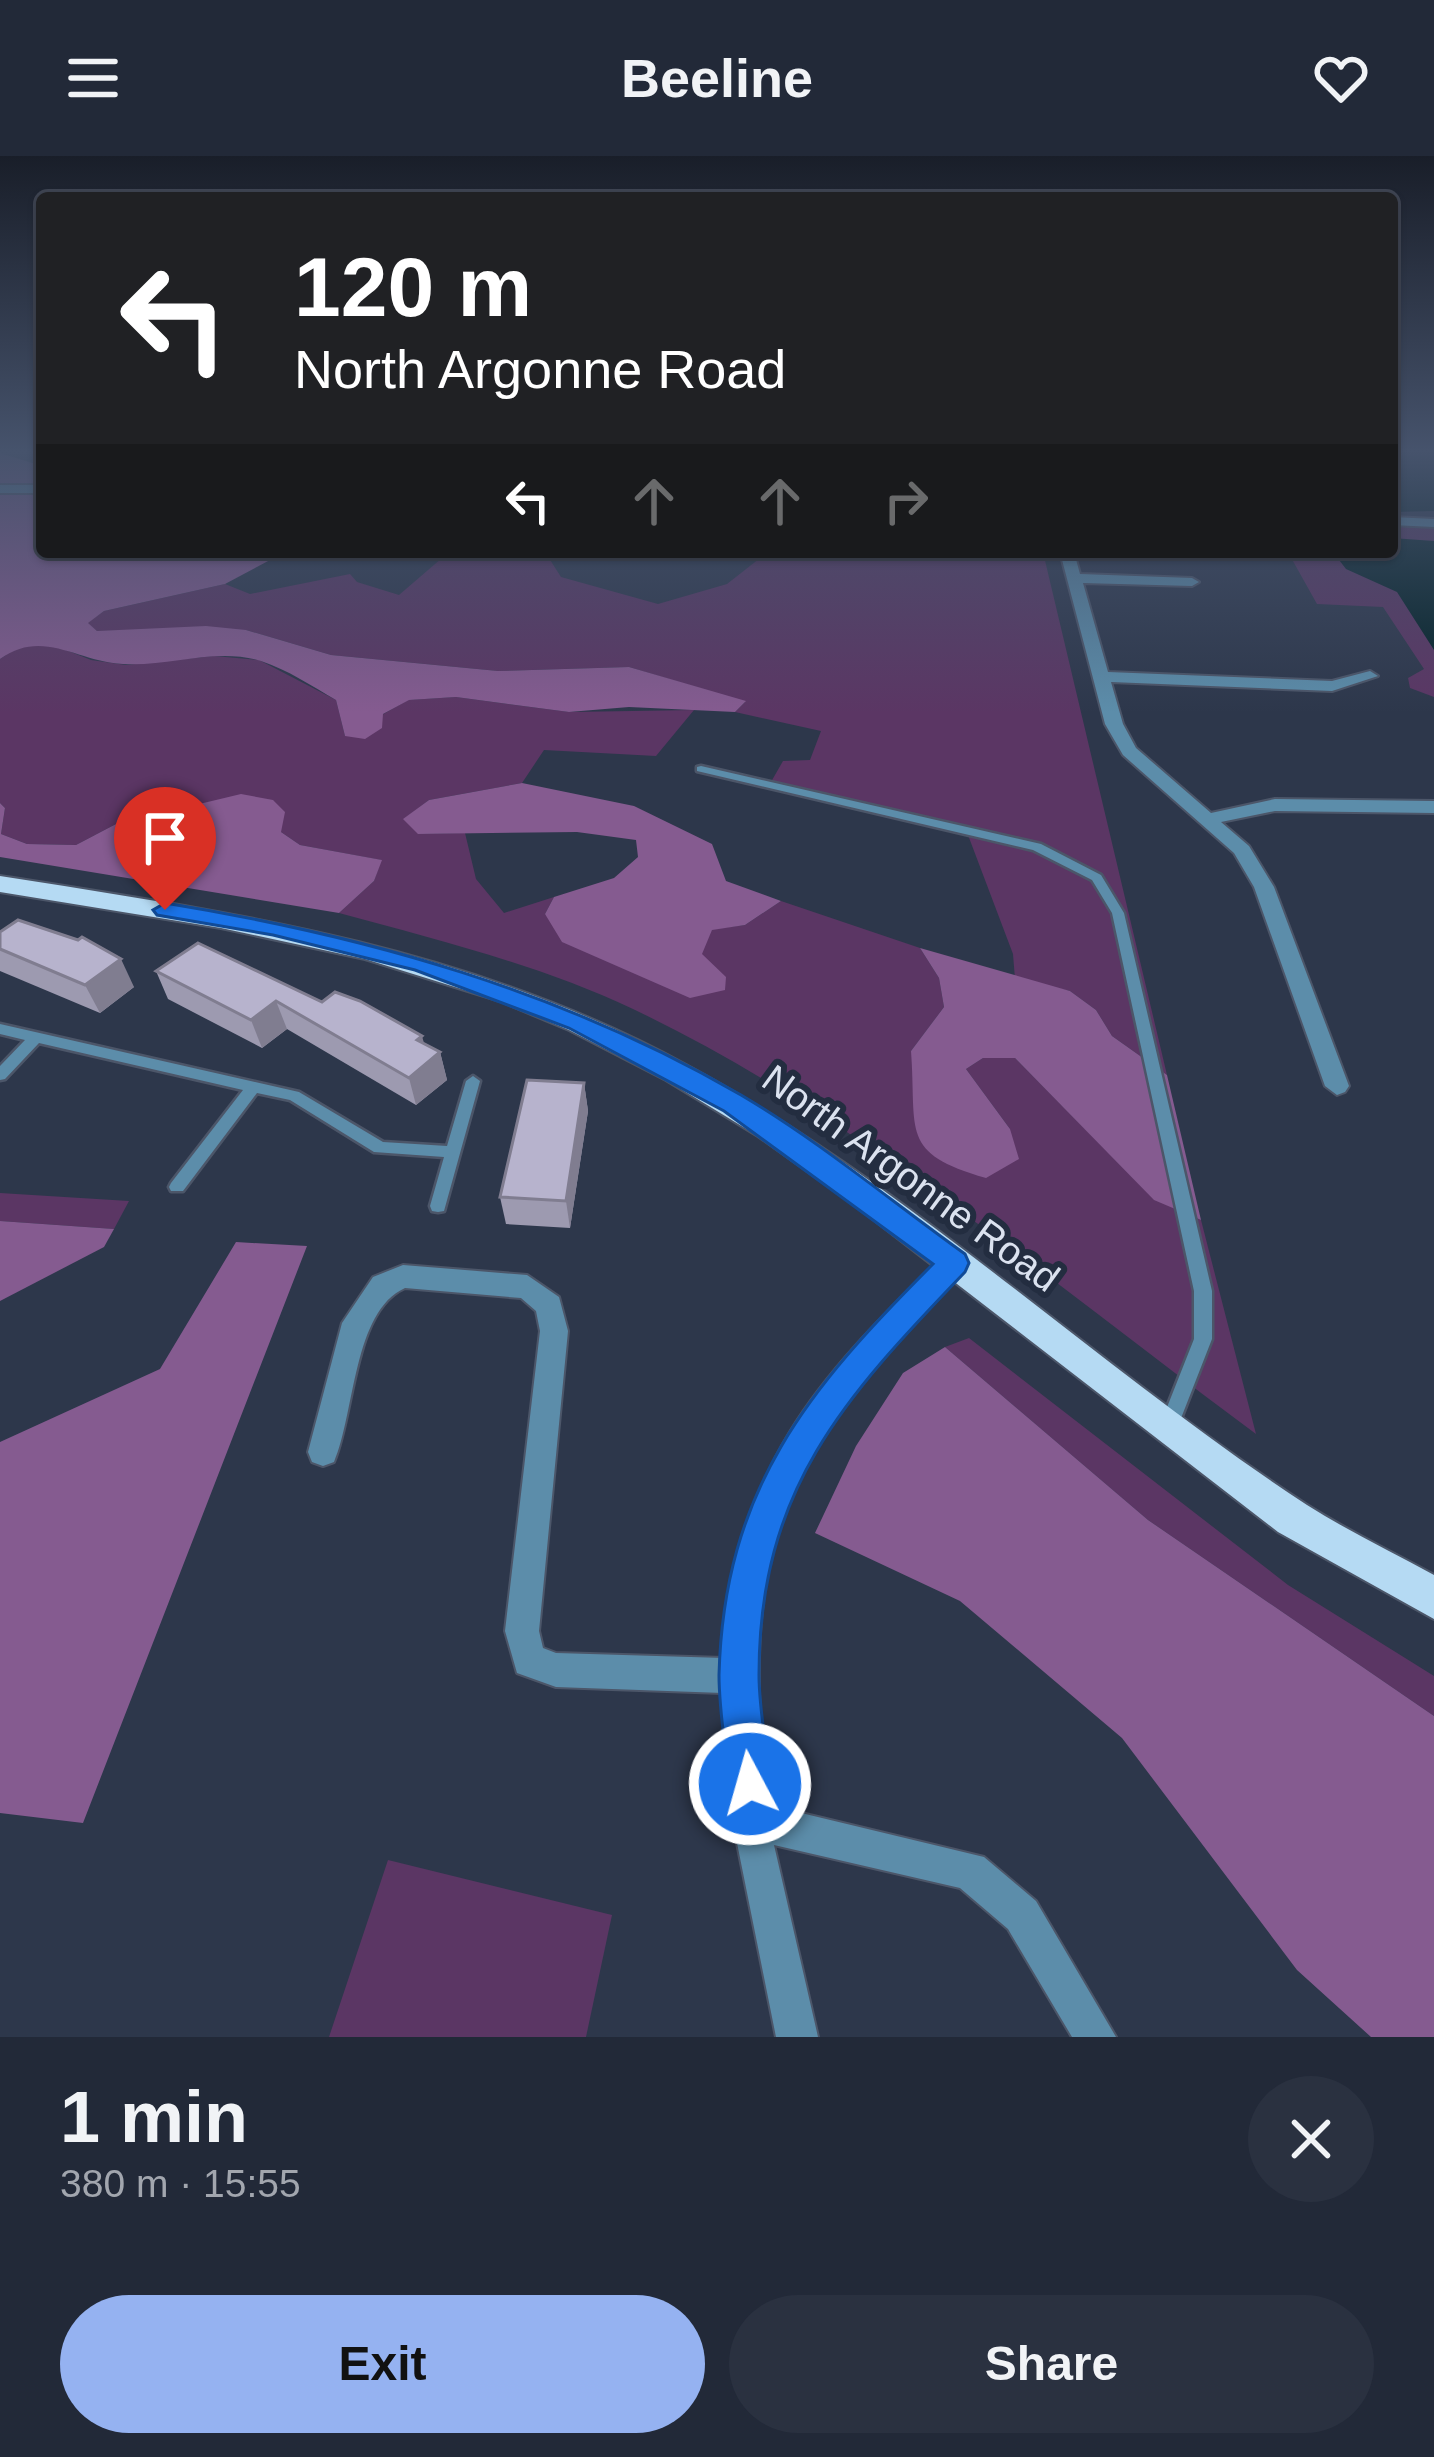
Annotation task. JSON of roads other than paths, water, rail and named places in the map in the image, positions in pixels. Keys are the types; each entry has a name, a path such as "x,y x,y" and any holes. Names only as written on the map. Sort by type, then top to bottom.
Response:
{"main road":[{"name":"North Argonne Road","path":"0,884 273,928 422,964 578,1022 734,1104 1293,1519 1434,1598"}],"street":[{"path":"1069,558 1114,724 1129,751 1242,850 1264,886 1337,1086"},
{"path":"1074,578 1192,582"},
{"path":"1101,676 1332,686 1370,676"},
{"path":"1210,819 1275,805 1434,807"},
{"path":"797,2037 760,1884 739,1676 753,1552 786,1463 858,1361 954,1263"},
{"path":"323,1452 356,1323 383,1286 403,1276 527,1287 550,1305 554,1331 522,1631 529,1661 556,1670 739,1676"},
{"path":"754,1821 970,1871 1022,1915 1095,2037"}],"lane":[{"path":"701,769 1015,840 1083,868 1107,889 1118,913 1203,1291 1203,1339 1169,1425"},
{"path":"0,1029 304,1101 371,1145 453,1152"},
{"path":"0,1075 36,1037"},
{"path":"438,1206 473,1081"},
{"path":"177,1187 253,1087"}]}
